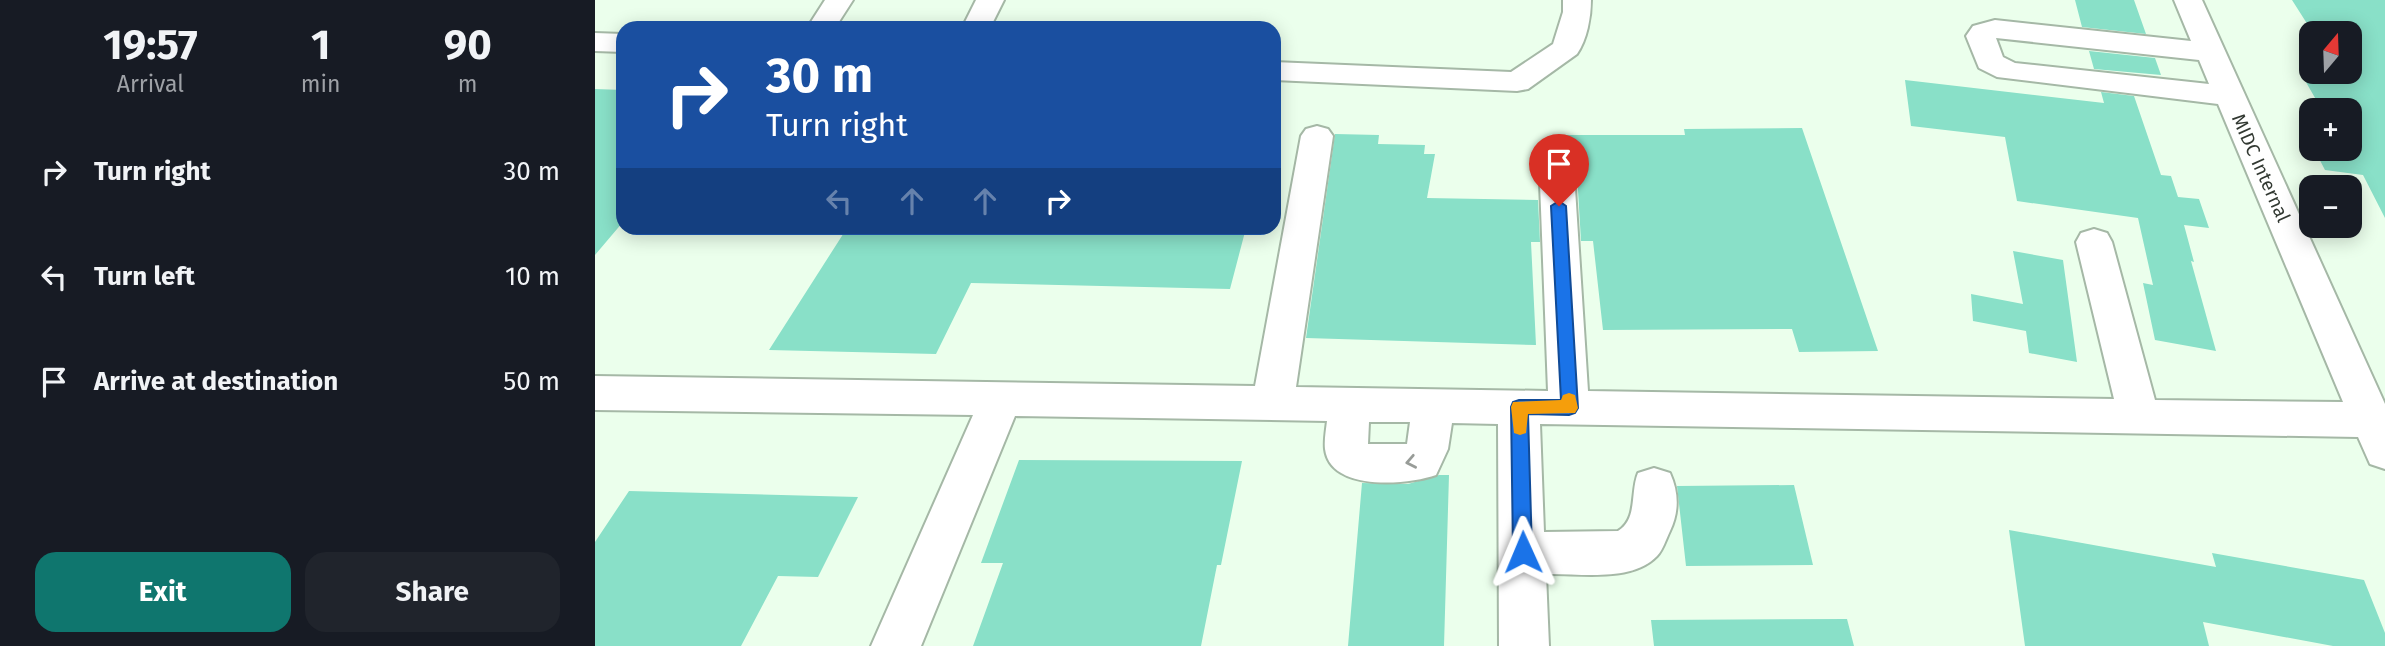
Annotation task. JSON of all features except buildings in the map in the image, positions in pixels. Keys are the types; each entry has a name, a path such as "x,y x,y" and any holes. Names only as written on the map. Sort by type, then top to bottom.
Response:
{"street":[{"path":"826,21 839,0"},
{"path":"980,21 990,0"},
{"path":"1281,71 1517,82 1567,48 1577,12 1577,0"},
{"name":"MIDC Internal","path":"2188,0 2378,435"},
{"path":"2210,52 1995,29 1983,32 1981,36 1990,62 2008,71 2229,96"},
{"path":"595,41 616,42"},
{"path":"1273,403 1317,136"},
{"path":"1556,157 1569,408"},
{"path":"2094,242 2139,416"},
{"path":"595,393 2139,416 2378,435"},
{"path":"896,646 1001,398"},
{"path":"1349,404 1346,450 1359,463 1372,464 1421,462 1426,456 1432,405"},
{"path":"1519,407 1524,646"},
{"path":"1523,552 1625,552 1642,541 1650,525 1655,505 1654,487"}],"slow traffic":[{"path":"1520,428 1519,407 1569,408 1569,400"}],"route":[{"path":"1523,552 1519,407 1569,408 1559,206"}]}
